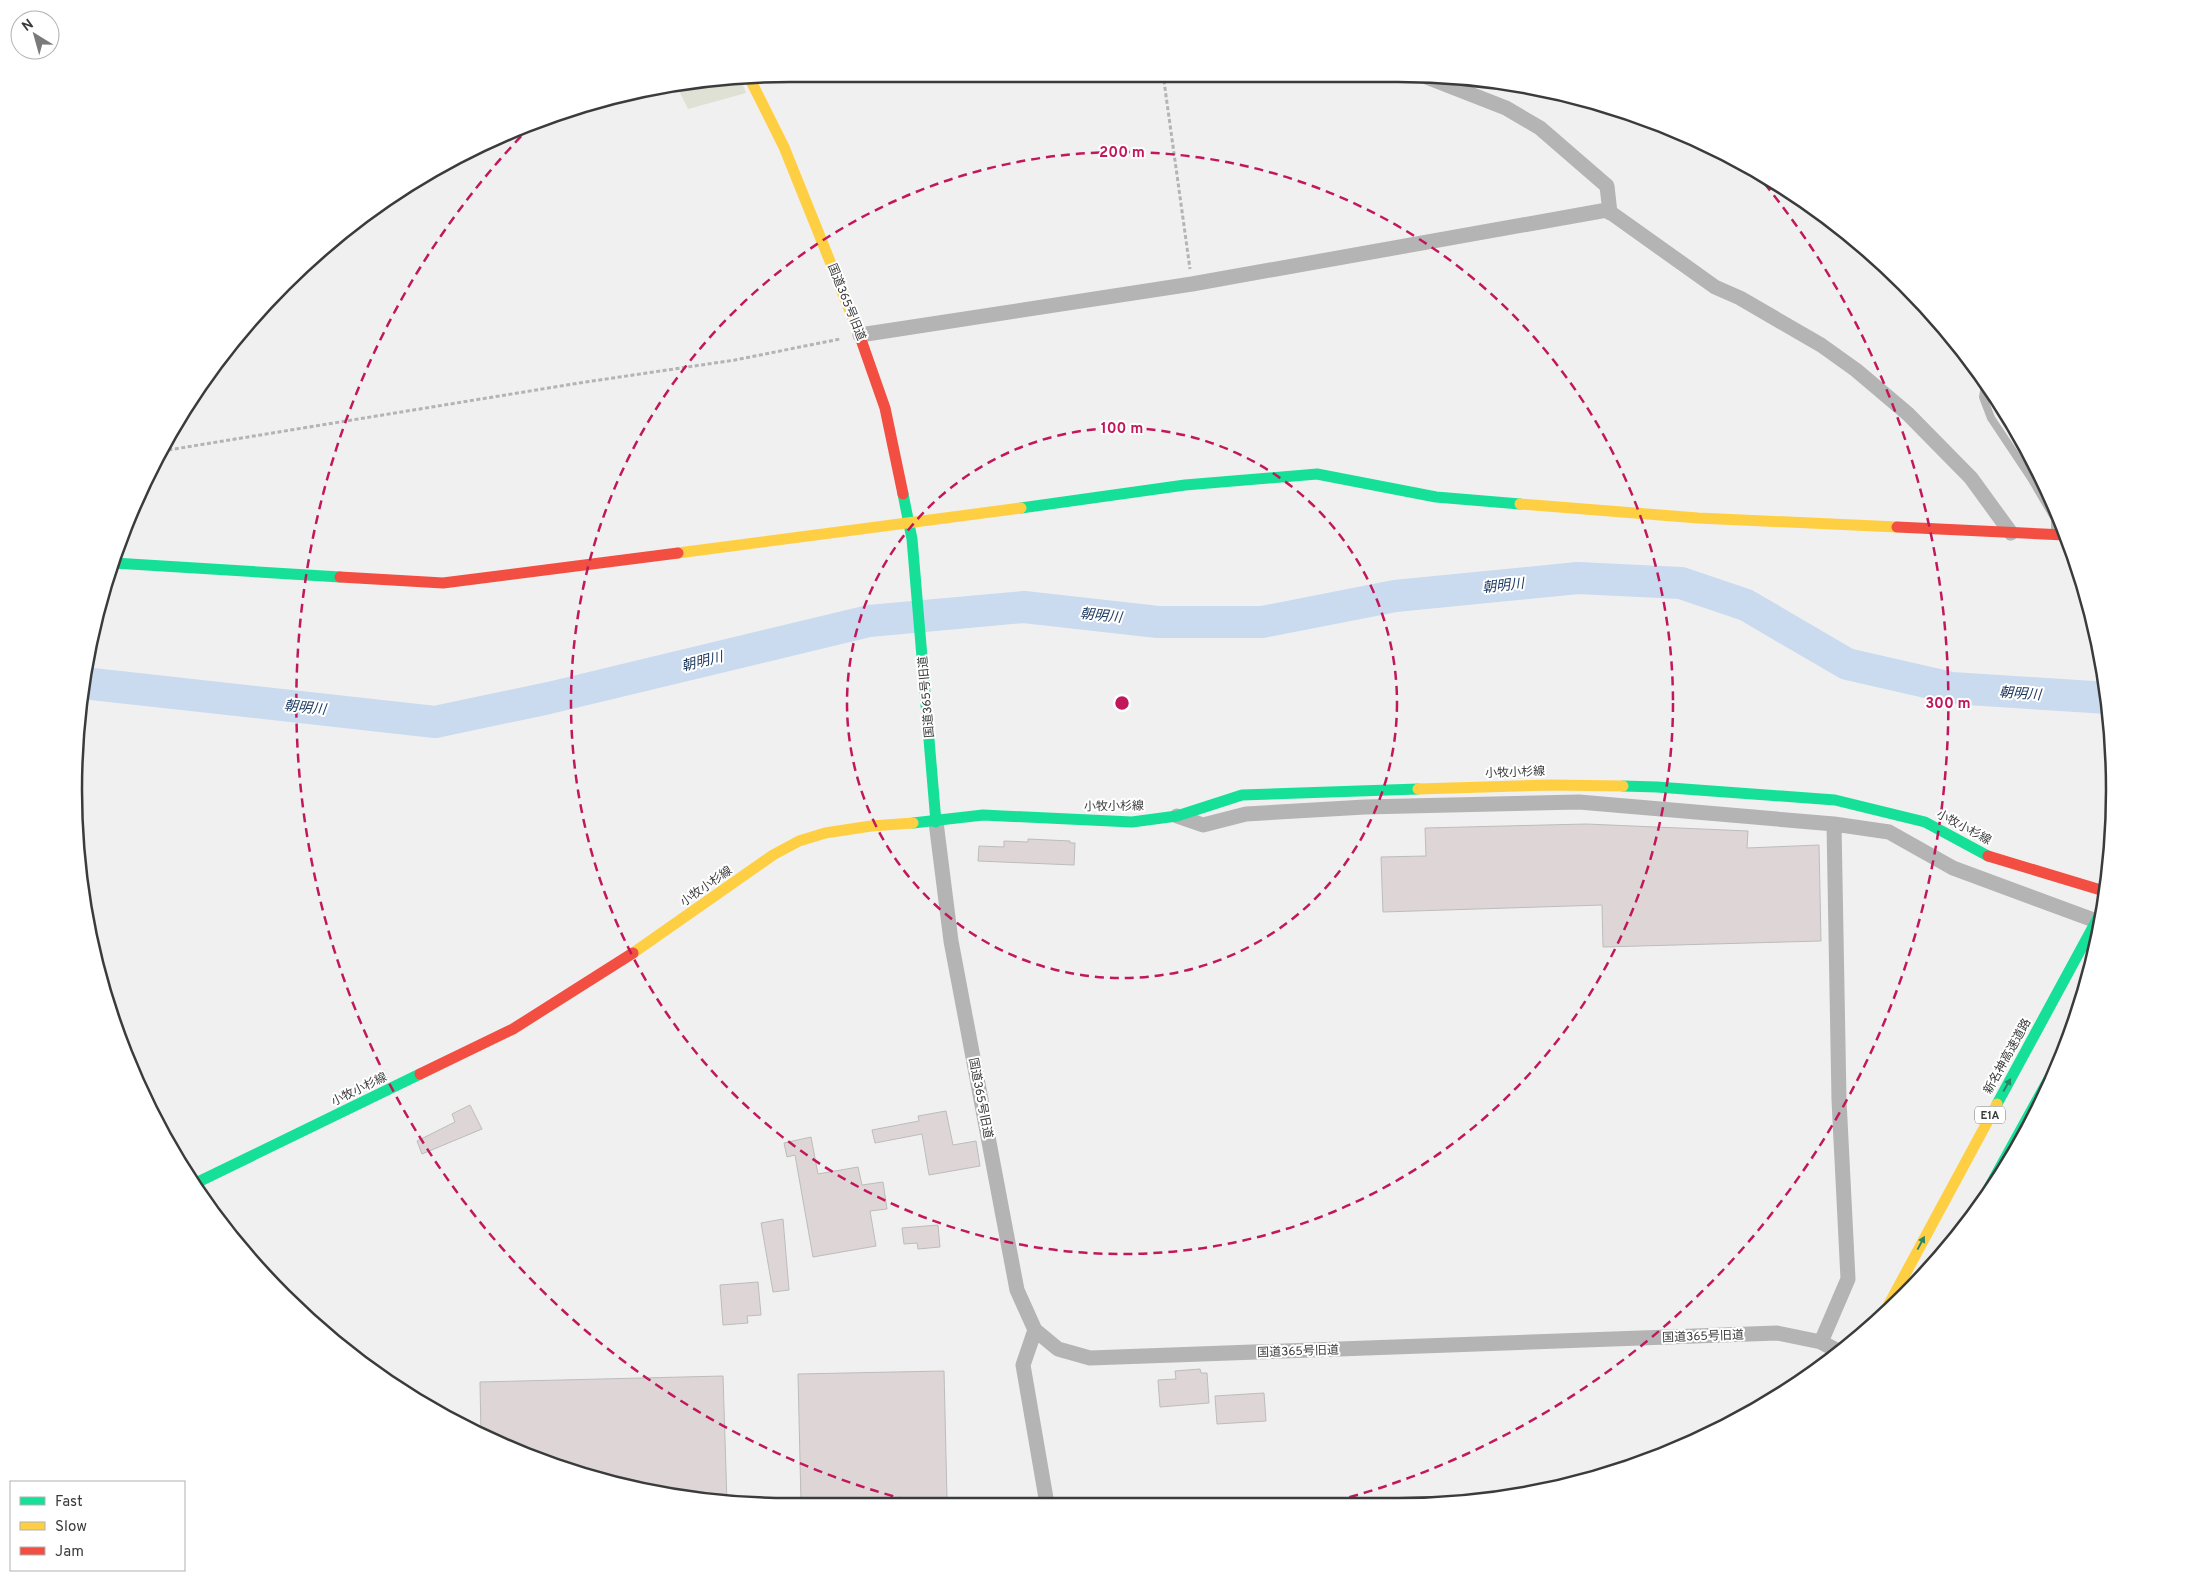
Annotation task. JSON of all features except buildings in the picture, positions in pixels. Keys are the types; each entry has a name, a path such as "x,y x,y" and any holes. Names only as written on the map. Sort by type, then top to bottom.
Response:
{"main road":[{"name":"国道365号旧道","path":"752,84 784,147 860,335 885,408 912,539 935,815"},
{"path":"120,563 443,583 910,523 1185,485 1317,474 1446,498 1698,518 2011,532 2056,532"},
{"name":"小牧小杉線","path":"200,1181 513,1029 647,944 773,855 799,841 825,832 935,815 983,815 1132,822 1177,816 1242,796 1551,785 1657,788 1835,800 1925,822 1986,855 2098,889"},
{"name":"新名神高速道路","path":"1894,1295 2092,929"}],"street":[{"path":"1445,84 1506,108 1540,128 1607,186 1610,213"},
{"path":"860,335 1192,284 1607,210 1715,287 1740,298 1822,345 1856,370 1908,414 1971,478 2011,532"},
{"path":"1177,816 1204,824 1246,814 1276,812 1365,807 1579,802 1834,824 1889,832 1953,868 2093,920"},
{"name":"国道365号旧道","path":"935,815 951,941 1017,1290 1035,1330 1058,1349 1090,1358 1777,1333 1821,1342 1834,1348"},
{"path":"1821,1342 1848,1279 1839,1100 1834,824"},
{"path":"1035,1330 1023,1365 1045,1498"}],"lane":[{"path":"1984,394 1983,397 1991,418 2035,483"}],"path":[{"path":"1164,82 1192,284"},
{"path":"169,451 579,383 735,360 860,335"}],"shaded area":[{"path":"743,84 746,93 688,109 679,92"}],"waterway":[{"name":"朝明川","path":"91,684 435,722 549,698 869,621 1024,607 1158,622 1262,622 1395,596 1578,578 1681,583 1746,605 1847,664 1952,688 2099,697"}],"traffic: fast":[{"path":"1021,508 1185,485 1317,474 1436,497 1520,504"},
{"path":"903,494 912,539 936,822"},
{"path":"120,563 340,577"},
{"path":"1623,786 1835,800 1925,822 1988,856"},
{"path":"913,823 983,815 1132,822 1177,816 1242,795 1418,789"},
{"path":"1997,1104 2092,929"},
{"path":"200,1181 420,1074"}],"traffic: slow":[{"path":"752,84 784,147 858,331"},
{"path":"1520,504 1698,518 1897,527"},
{"path":"678,553 1021,508"},
{"path":"1418,789 1551,785 1623,786"},
{"path":"633,953 773,855 799,841 825,833 871,826 913,823"},
{"path":"1894,1295 1997,1104"}],"traffic: jam":[{"path":"858,331 885,408 903,494"},
{"path":"1897,527 2057,535"},
{"path":"340,577 443,583 678,553"},
{"path":"1988,856 2098,889"},
{"path":"420,1074 513,1029 633,953"}]}
